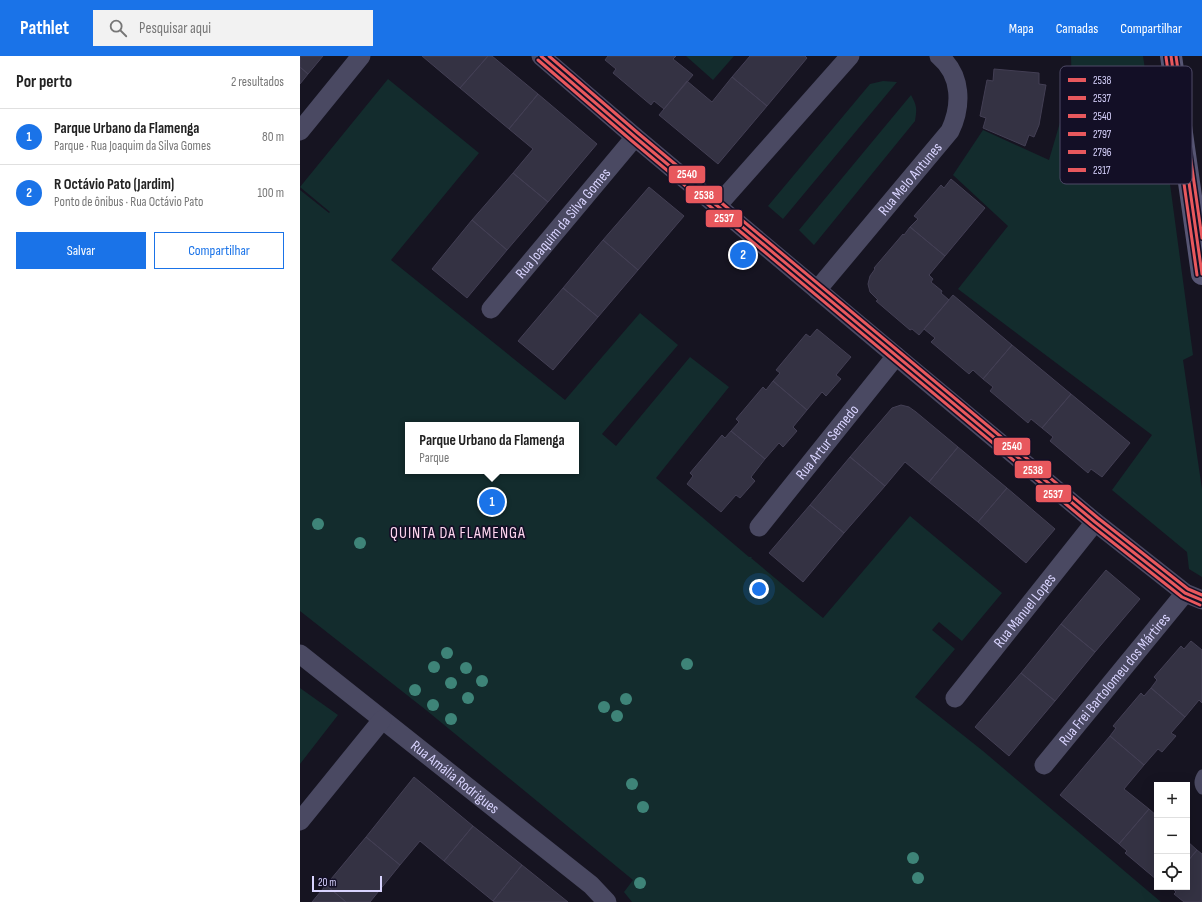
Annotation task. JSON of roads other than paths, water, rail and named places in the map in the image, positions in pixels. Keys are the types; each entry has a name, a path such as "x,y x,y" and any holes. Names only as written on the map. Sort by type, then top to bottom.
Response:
{"street":[{"path":"300,131 361,56"},
{"path":"541,56 717,206 1095,522 1193,597"},
{"path":"717,206 850,56"},
{"name":"Rua Melo Antunes","path":"817,290 950,131 956,114 958,94 954,76 950,67 938,56"},
{"path":"1171,56 1172,66"},
{"name":"Rua Joaquim da Silva Gomes","path":"491,309 635,137"},
{"path":"1189,184 1202,274"},
{"name":"Rua Artur Semedo","path":"760,528 896,356"},
{"name":"Rua Manuel Lopes","path":"955,698 1095,522"},
{"name":"Rua Frei Bartolomeu dos Mártires","path":"1044,765 1193,597"},
{"name":"Rua Amália Rodrigues","path":"300,654 591,885 607,902"},
{"path":"300,821 382,720"}],"lane":[{"path":"1202,774 1199,779 1199,783 1202,790"}],"place":[{"name":"R Octávio Pato (Jardim)","path":"743,255"},
{"name":"Parque Urbano da Flamenga","path":"492,502"}],"district":[{"name":"QUINTA DA FLAMENGA","path":"458,532"}]}
